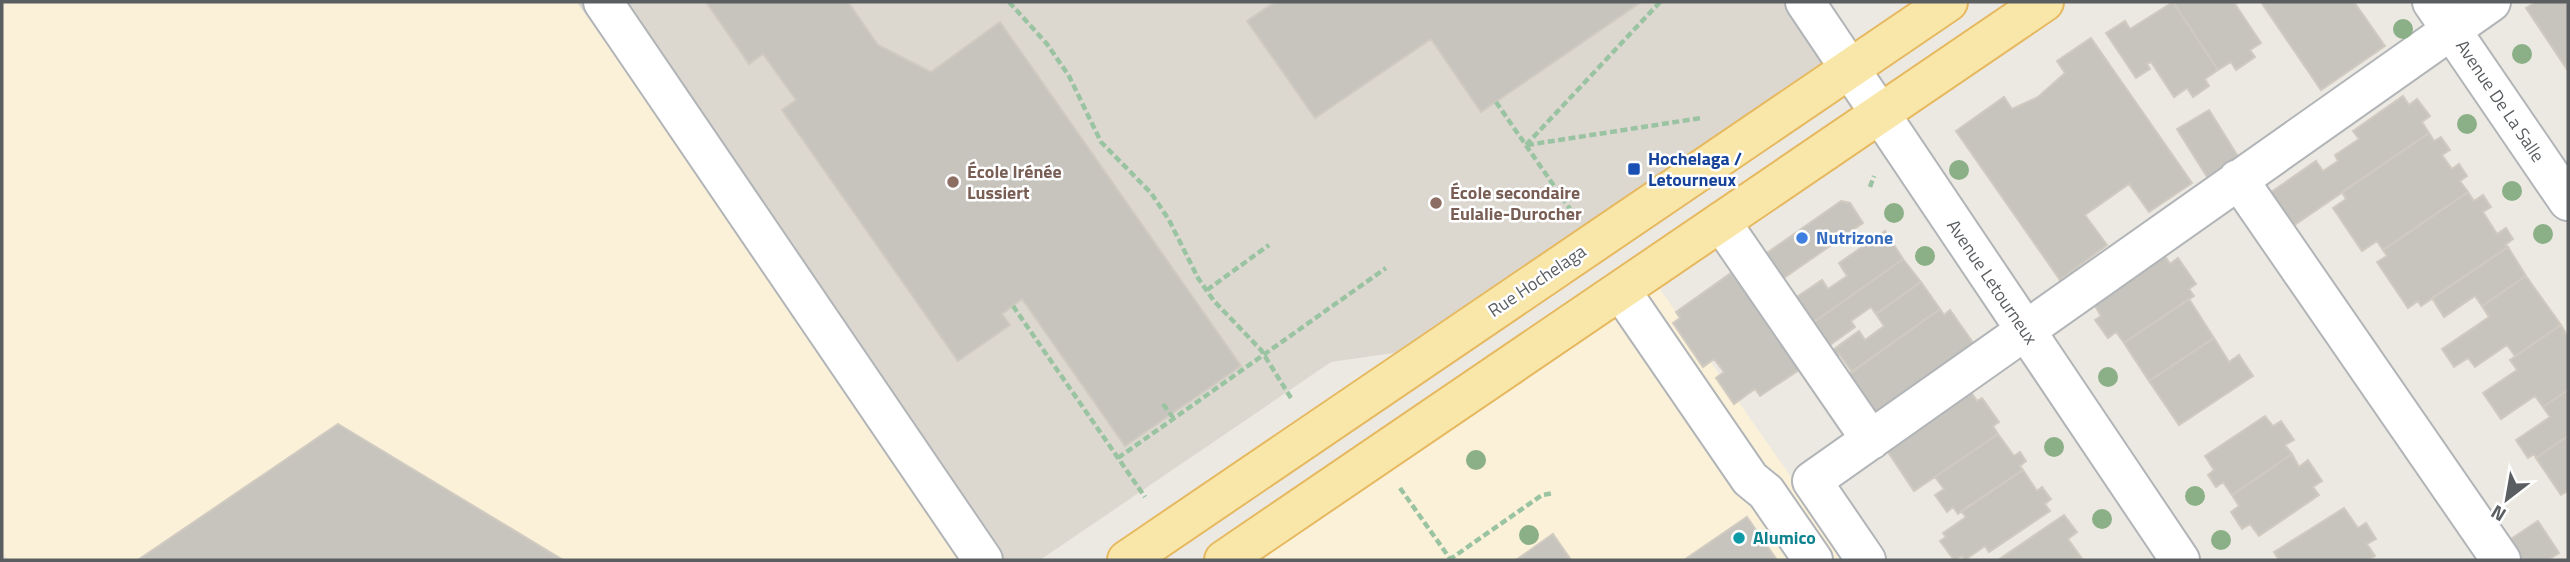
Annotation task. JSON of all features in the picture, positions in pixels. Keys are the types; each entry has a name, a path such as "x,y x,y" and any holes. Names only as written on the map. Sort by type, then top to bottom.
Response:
{"main road":[{"name":"Rue Hochelaga","path":"1127,560 1948,2"},
{"path":"1224,560 2044,2"}],"street":[{"path":"603,2 983,560"},
{"name":"Avenue Letourneux","path":"1805,2 1852,68 1879,115 2180,560"},
{"path":"1775,507 2238,179 2441,15 2491,2"},
{"name":"Avenue De La Salle","path":"2441,15 2568,201"},
{"path":"2238,179 2501,560"},
{"path":"1721,222 1871,440"},
{"path":"1620,291 1750,479 1766,492 1813,560"},
{"path":"1812,481 1866,560"}],"path":[{"path":"1009,2 1047,44 1069,76 1101,142 1157,202 1207,290 1265,356 1291,398"},
{"path":"1526,145 1660,2"},
{"path":"1496,102 1570,209"},
{"path":"1526,145 1703,118"},
{"path":"1870,187 1874,175"},
{"path":"1207,290 1269,245"},
{"path":"1118,458 1386,268"},
{"path":"1013,306 1145,497"},
{"path":"1163,404 1174,419"},
{"path":"1400,488 1450,560 1542,495 1554,493"}],"shaded area":[{"path":"2,2 577,2 967,560 8,560 2,552"},
{"path":"577,2 1805,2 1852,68 1441,346 1331,362 1040,560 967,560"},
{"path":"1648,272 1849,560 1224,560"}],"building":[{"path":"706,2 848,2 878,45 931,72 1000,22 1241,366 1125,446 1022,299 1002,314 1010,325 958,361 782,110 796,100 763,54 749,64"},
{"path":"1275,2 1641,2 1481,112 1431,39 1315,118 1247,21"},
{"path":"2173,2 2239,2 2235,4 2261,43 2250,50 2255,57 2236,70 2231,62 2218,70"},
{"path":"2173,2 2218,70 2205,79 2209,86 2193,97 2187,88 2174,97 2151,62 2147,64 2150,69 2136,78 2106,33 2125,21 2130,29"},
{"path":"2261,2 2354,2 2385,46 2321,90"},
{"path":"2536,2 2568,2 2568,71 2526,8"},
{"path":"2091,38 2192,183 2149,212 2129,184 2085,215 2107,245 2060,280 1956,131 2004,97 2012,109 2038,97 2065,73 2057,61"},
{"path":"2403,96 2409,105 2417,99 2430,116 2422,122 2429,133 2290,228 2267,195 2316,161 2323,171 2338,161 2335,155 2359,139 2353,131"},
{"path":"2209,110 2239,158 2207,177 2177,129"},
{"path":"2429,133 2434,141 2441,137 2450,150 2442,155 2452,169 2459,164 2467,176 2460,181 2468,192 2383,250 2377,241 2362,251 2333,208 2346,199 2342,192"},
{"path":"2468,192 2474,201 2483,195 2491,207 2483,212 2497,234 2506,228 2513,239 2505,245 2508,247 2421,306 2418,301 2408,308 2377,262 2387,256 2383,250"},
{"path":"1841,201 1850,203 1863,223 1771,287 1754,262"},
{"path":"1885,231 1903,259 1814,322 1805,309 1800,313 1791,301 1822,280 1828,289 1847,276 1839,263"},
{"path":"2508,247 2526,276 2482,306 2475,296 2444,317 2432,298"},
{"path":"2165,256 2170,264 2178,258 2196,284 2189,289 2194,296 2124,343 2116,332 2108,338 2095,320 2101,316 2094,304"},
{"path":"1903,259 1921,282 1876,314 1871,307 1851,321 1855,327 1827,347 1822,340 1825,338 1814,322"},
{"path":"1731,273 1736,280 1742,276 1805,366 1760,396 1755,389 1734,404 1716,378 1724,372 1714,359 1703,367 1673,323 1680,318 1676,312"},
{"path":"2526,276 2561,325 2515,356 2507,345 2475,367 2468,358 2454,367 2442,349 2489,317 2482,306"},
{"path":"1921,282 1940,309 1852,372 1839,354 1834,358 1830,352 1859,331 1865,340 1884,326 1876,314"},
{"path":"2189,299 2214,338 2149,381 2124,343"},
{"path":"1940,309 1944,315 1950,310 1974,344 1864,422 1836,383"},
{"path":"2561,325 2568,337 2568,390 2543,407 2535,396 2501,419 2483,393 2517,370 2510,360"},
{"path":"2214,338 2229,362 2239,355 2253,376 2179,425 2149,381"},
{"path":"2568,390 2568,436 2536,458 2534,454 2528,458 2516,440 2550,417 2543,407"},
{"path":"1971,392 1977,401 1982,398 1999,422 1993,426 1998,434 1914,491 1886,449"},
{"path":"2265,416 2273,426 2281,421 2294,440 2285,445 2292,454 2232,495 2223,482 2216,487 2208,475 2214,470 2205,456"},
{"path":"338,424 563,560 138,560"},
{"path":"1998,434 2014,456 2020,452 2026,461 2020,466 2023,470 1958,514 1953,507 1947,512 1935,495 1944,489 1935,477"},
{"path":"2568,436 2568,491 2561,495 2536,458"},
{"path":"2292,454 2299,467 2308,460 2322,481 2313,487 2319,495 2259,536 2250,524 2242,529 2231,512 2239,506 2232,495"},
{"path":"2023,470 2037,491 2042,487 2051,499 2045,504 2050,511 1989,552 1985,546 1965,560 1962,556 1954,560 1940,541 1946,537 1943,533 1966,517 1961,511"},
{"path":"2344,508 2358,528 2366,523 2376,539 2367,544 2375,556 2368,560 2279,560 2274,552"},
{"path":"2064,515 2077,532 2068,539 2083,560 1998,560"},
{"name":"Alumico","path":"1747,517 1777,560 1684,560"},
{"path":"2538,521 2559,553 2548,560 2521,560 2508,541"},
{"path":"1553,534 1571,560 1516,560"}],"place":[{"name":"Hochelaga / Letourneux","path":"1634,169"},
{"name":"École Irénée Lussiert","path":"953,182"},
{"name":"École secondaire Eulalie-Durocher","path":"1436,203"},
{"name":"Nutrizone","path":"1802,238"},
{"name":"Alumico","path":"1739,538"}]}
